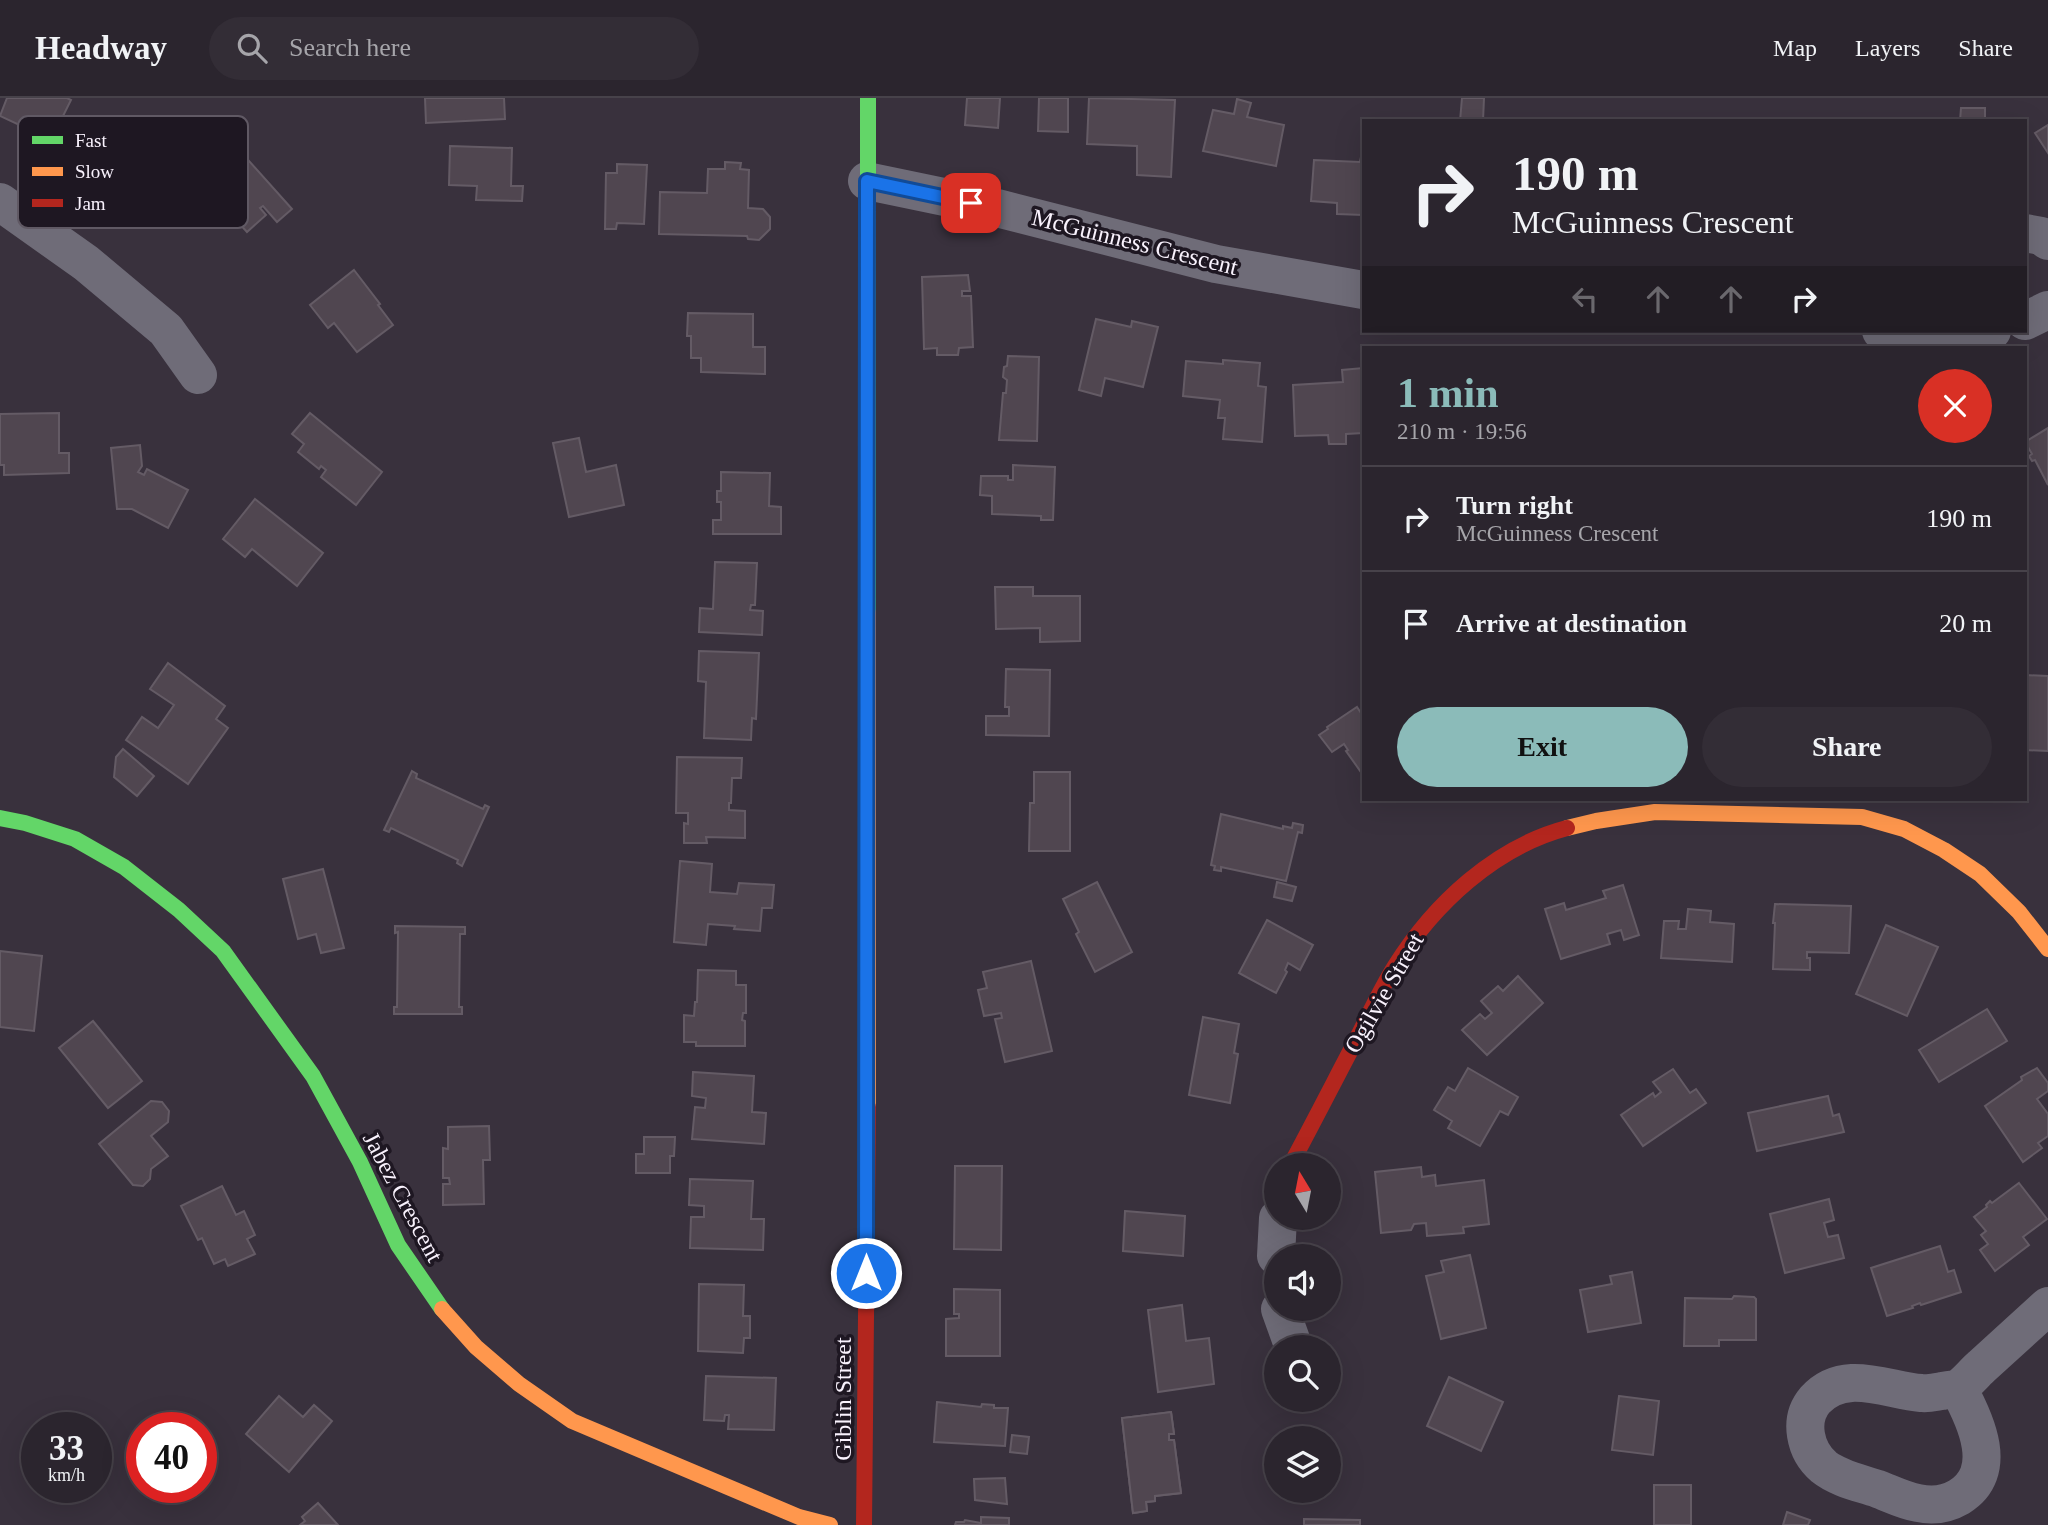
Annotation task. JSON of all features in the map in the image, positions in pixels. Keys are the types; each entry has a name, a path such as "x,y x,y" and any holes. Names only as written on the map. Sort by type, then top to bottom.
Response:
{"street":[{"name":"Giblin Street","path":"864,1525 868,98"},
{"name":"McGuinness Crescent","path":"867,181 997,208 1216,264 1362,290"},
{"path":"0,202 18,215"},
{"path":"37,228 86,263 166,330 198,376"},
{"path":"2027,233 2041,236 2048,241"},
{"path":"2027,320 2048,310"},
{"path":"1895,333 1956,336 1978,333"},
{"name":"Ogilvie Street","path":"1297,1153 1395,967 1424,926 1460,888 1478,874 1497,860 1546,834 1596,821 1655,812 1862,817 1905,829 1980,873 2019,912 2048,948"},
{"name":"Jabez Crescent","path":"0,818 75,839 124,867 179,910 222,951 313,1076 360,1162 398,1245 435,1301 476,1347 519,1384 572,1421 799,1517 830,1525"},
{"path":"1958,1388 1979,1436 1981,1468 1976,1482 1968,1492 1953,1501 1938,1505 1918,1503 1836,1474 1823,1466 1812,1451 1805,1434 1807,1416 1813,1402 1824,1392 1839,1385 1854,1382 1923,1394 1958,1388 2048,1306"}],"building":[{"path":"7,98 71,100 63,116 18,116 18,124 0,116"},
{"path":"425,98 504,98 505,119 426,123"},
{"path":"967,98 1000,98 998,128 965,125"},
{"path":"1039,98 1068,98 1068,132 1038,131"},
{"path":"1089,98 1175,100 1171,177 1137,175 1137,146 1087,144"},
{"path":"1462,98 1484,98 1483,119 1460,119"},
{"path":"1237,99 1251,103 1247,117 1284,125 1276,166 1203,151 1213,110 1234,114"},
{"path":"1961,108 1985,108 1985,119 1960,119"},
{"path":"2048,125 2048,153 2035,133"},
{"path":"450,146 512,148 511,186 523,186 522,201 476,200 477,186 449,185"},
{"path":"1362,157 1362,215 1337,214 1337,203 1311,201 1314,160 1360,162"},
{"path":"248,160 292,209 277,222 263,206 260,208 266,215 247,232 243,228 248,228"},
{"path":"725,162 741,163 740,169 749,170 748,208 763,209 770,217 770,229 759,240 748,239 747,236 659,234 660,192 707,193 708,169 725,169"},
{"path":"617,164 647,165 644,224 617,223 616,229 605,229 606,173 617,173"},
{"path":"354,270 393,325 357,352 334,323 328,328 310,305"},
{"path":"968,275 970,291 962,291 962,296 971,296 973,347 959,348 958,355 937,355 937,348 924,349 922,277"},
{"path":"688,313 753,314 753,347 765,347 765,374 701,372 701,358 691,358 691,336 687,336"},
{"path":"1096,319 1131,327 1132,321 1158,327 1143,387 1105,378 1101,396 1079,390"},
{"path":"1008,356 1039,357 1037,441 999,440 1003,393 1006,393 1007,380 1003,377 1004,367 1007,366"},
{"path":"1223,360 1260,363 1258,386 1266,387 1262,442 1223,439 1225,418 1218,418 1220,400 1183,396 1186,361 1223,364"},
{"path":"1362,368 1362,433 1346,434 1346,444 1329,444 1328,435 1295,436 1293,385 1343,382 1342,370"},
{"path":"59,413 59,453 69,453 69,473 4,475 4,465 0,465 0,414"},
{"path":"310,413 382,472 356,505 321,477 326,470 321,466 319,469 298,452 304,444 292,434"},
{"path":"2048,428 2048,485 2035,460 2032,461 2029,456 2032,454 2027,441"},
{"path":"579,438 586,472 616,465 624,505 569,517 553,443"},
{"path":"140,445 142,466 138,472 144,475 147,469 188,490 168,528 132,509 117,509 111,448"},
{"path":"1013,465 1055,467 1053,520 1041,520 1041,516 992,514 992,496 980,495 981,476 1008,476 1008,480 1013,480"},
{"path":"721,472 770,473 769,506 781,507 781,534 713,534 713,520 721,520 721,502 717,502 717,491 721,491"},
{"path":"255,499 323,553 297,586 252,549 245,557 223,539"},
{"path":"715,562 757,563 755,605 751,605 750,610 763,611 762,635 699,632 700,608 713,609"},
{"path":"995,587 1033,587 1033,596 1080,596 1080,641 1040,642 1040,628 996,629"},
{"path":"699,651 759,653 756,719 752,718 751,740 704,738 706,682 698,681"},
{"path":"168,663 225,706 216,719 228,728 188,784 126,740 142,717 158,728 174,705 150,689"},
{"path":"1006,669 1050,670 1049,736 986,735 986,716 1009,716 1009,707 1005,707"},
{"path":"2027,675 2048,676 2048,751 2027,750"},
{"path":"1357,707 1362,714 1362,774 1344,744 1332,752 1319,735 1328,729 1327,727"},
{"path":"123,749 154,776 137,796 114,777 116,757"},
{"path":"677,757 742,758 741,778 732,778 729,810 745,811 745,838 706,837 707,843 684,843 684,823 688,824 688,813 676,813"},
{"path":"412,771 417,774 416,778 483,809 485,805 489,807 462,866 457,863 458,860 391,828 389,832 384,830"},
{"path":"1034,772 1070,772 1070,851 1029,851"},
{"path":"1221,814 1283,829 1283,826 1292,828 1293,823 1303,825 1302,833 1298,832 1286,881 1221,867 1221,871 1214,870 1215,866 1211,865"},
{"path":"680,861 712,864 710,892 737,894 739,883 774,885 772,908 762,908 760,931 708,924 706,945 674,942"},
{"path":"323,869 344,948 321,953 316,934 298,939 283,879"},
{"path":"1097,882 1132,952 1095,972 1076,934 1079,932 1063,899"},
{"path":"1277,882 1296,887 1292,901 1274,897"},
{"path":"1623,885 1639,935 1624,940 1621,930 1607,934 1610,944 1561,959 1545,909 1564,903 1566,910 1606,898 1603,891"},
{"path":"1775,904 1851,906 1849,953 1807,952 1810,970 1773,969"},
{"path":"1688,909 1711,911 1710,922 1734,924 1732,962 1661,958 1664,921 1679,921 1678,929 1686,929"},
{"path":"1267,920 1313,945 1300,970 1288,963 1285,970 1287,972 1276,993 1239,973"},
{"path":"1886,925 1938,947 1907,1016 1856,994"},
{"path":"395,926 465,927 465,934 460,934 459,1007 462,1007 462,1014 394,1014 394,1007 397,1007 398,932 395,933"},
{"path":"0,951 42,956 34,1031 0,1027"},
{"path":"1031,961 1052,1051 1005,1062 995,1019 1002,1018 1001,1013 984,1016 978,990 987,988 983,972"},
{"path":"698,970 736,971 736,985 746,985 746,1013 743,1013 742,1020 745,1021 745,1046 696,1046 696,1042 684,1042 684,1015 694,1016"},
{"path":"1518,976 1543,1003 1487,1055 1462,1030 1480,1014 1485,1019 1492,1013 1481,1001 1498,986 1503,991"},
{"path":"1987,1009 2007,1041 1939,1082 1919,1050"},
{"path":"1203,1017 1239,1024 1234,1053 1238,1054 1230,1103 1189,1095"},
{"path":"93,1021 142,1081 108,1108 59,1048"},
{"path":"1468,1068 1518,1097 1508,1115 1500,1111 1480,1146 1448,1128 1452,1121 1434,1110 1448,1087 1455,1091"},
{"path":"2037,1068 2048,1083 2048,1091 2037,1099 2048,1114 2048,1136 2038,1143 2042,1148 2023,1162 1985,1106 2022,1080 2021,1077"},
{"path":"1673,1069 1690,1093 1696,1089 1706,1103 1643,1146 1621,1115 1653,1093 1655,1097 1661,1092 1653,1082"},
{"path":"693,1072 754,1076 752,1112 766,1113 764,1144 692,1139 695,1107 705,1108 706,1098 692,1096"},
{"path":"1828,1096 1833,1116 1839,1114 1844,1132 1757,1151 1748,1113"},
{"path":"151,1101 162,1102 169,1111 168,1122 151,1136 168,1156 151,1169 150,1179 143,1186 133,1185 99,1144"},
{"path":"489,1126 490,1160 483,1160 484,1204 443,1205 443,1184 450,1184 449,1178 443,1178 443,1148 448,1149 448,1127"},
{"path":"644,1137 675,1137 674,1156 670,1156 670,1173 636,1173 636,1154 644,1154"},
{"path":"955,1166 1002,1166 1001,1250 954,1249"},
{"path":"1421,1167 1422,1177 1435,1175 1436,1186 1484,1180 1489,1224 1463,1227 1464,1233 1427,1236 1426,1223 1414,1224 1411,1230 1381,1233 1375,1172"},
{"path":"690,1179 753,1181 751,1219 764,1219 763,1250 690,1248 691,1217 704,1217 704,1206 689,1205"},
{"path":"2019,1183 2047,1219 2023,1237 2029,1245 1995,1271 1980,1250 1988,1244 1981,1235 1986,1231 1974,1217 1987,1207 1990,1201 1992,1203"},
{"path":"222,1186 236,1215 244,1211 255,1235 247,1239 255,1254 228,1266 225,1259 214,1264 202,1238 198,1240 181,1206"},
{"path":"1829,1199 1834,1220 1824,1223 1828,1237 1838,1235 1844,1258 1785,1273 1770,1214"},
{"path":"1125,1211 1185,1216 1183,1256 1123,1251"},
{"path":"1940,1246 1948,1272 1954,1270 1961,1292 1921,1305 1920,1303 1887,1316 1871,1268"},
{"path":"1470,1255 1486,1328 1441,1339 1426,1276 1444,1272 1441,1261"},
{"path":"1632,1272 1641,1323 1588,1332 1580,1290 1612,1284 1610,1276"},
{"path":"699,1284 744,1285 743,1316 750,1316 750,1338 744,1338 743,1353 698,1351"},
{"path":"954,1289 1000,1290 1000,1356 946,1356 946,1319 959,1318 959,1314 954,1314"},
{"path":"1734,1296 1756,1299 1756,1340 1719,1340 1719,1346 1684,1346 1685,1298 1732,1299"},
{"path":"1182,1305 1186,1341 1209,1338 1214,1384 1158,1392 1148,1310"},
{"path":"706,1376 776,1378 774,1430 728,1429 729,1415 725,1415 724,1421 704,1420"},
{"path":"1449,1377 1503,1402 1481,1451 1427,1426"},
{"path":"279,1396 303,1417 314,1405 332,1421 289,1472 246,1434"},
{"path":"1619,1396 1659,1401 1653,1455 1612,1450"},
{"path":"937,1402 1008,1408 1005,1446 934,1442"},
{"path":"1171,1412 1174,1434 1169,1434 1169,1440 1174,1440 1181,1493 1155,1496 1155,1501 1146,1502 1147,1511 1133,1513 1122,1418"},
{"path":"1171,1412 1174,1434 1169,1434 1169,1440 1174,1440 1181,1493 1155,1496 1155,1501 1146,1502 1147,1511 1133,1513 1122,1418"},
{"path":"1012,1435 1029,1437 1027,1454 1010,1452"},
{"path":"1005,1478 1007,1504 975,1500 974,1479"},
{"path":"1654,1485 1691,1485 1691,1525 1654,1525"},
{"path":"318,1503 338,1525 300,1525 305,1521 302,1517"},
{"path":"1787,1512 1810,1520 1808,1525 1783,1525"},
{"path":"981,1517 1009,1518 1009,1525 955,1525 956,1522 965,1520 981,1523"},
{"path":"1304,1519 1360,1520 1360,1525 1304,1525"}],"traffic: fast":[{"path":"868,98 868,613"},
{"path":"0,818 75,839 124,867 179,910 223,951 313,1076 360,1162 398,1245 442,1309"}],"traffic: slow":[{"path":"868,613 868,1107"},
{"path":"1567,828 1655,812 1862,817 1904,829 1944,850 1980,874 2019,912 2048,949"},
{"path":"442,1309 476,1347 519,1384 572,1421 799,1517 830,1525"}],"traffic: jam":[{"path":"1297,1153 1390,975 1428,921 1448,900 1491,864 1515,849 1567,828"},
{"path":"864,1525 868,1107"}],"route":[{"path":"866,1273 867,181 971,203"}]}
